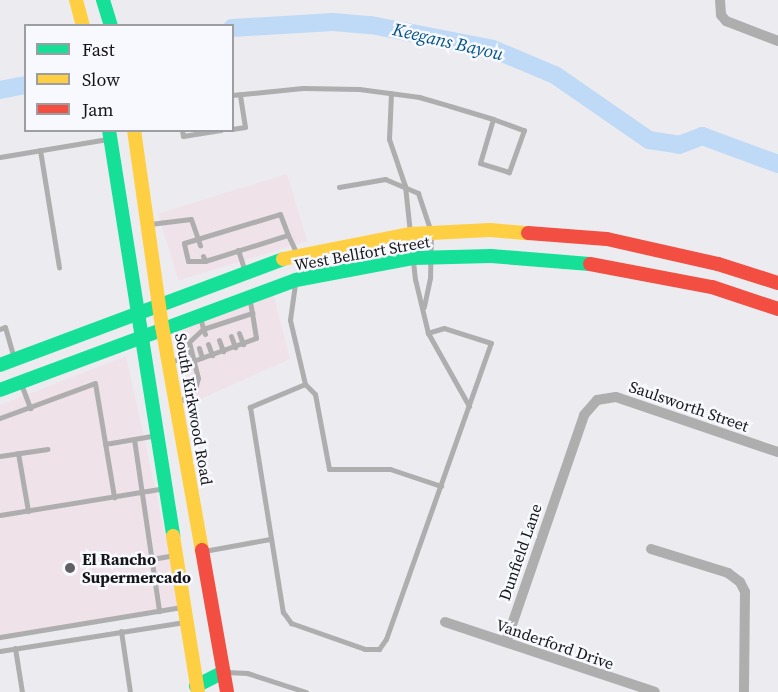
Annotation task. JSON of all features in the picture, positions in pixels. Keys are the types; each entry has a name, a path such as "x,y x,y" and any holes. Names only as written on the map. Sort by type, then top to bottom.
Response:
{"main road":[{"path":"76,0 82,24"},
{"path":"103,0 110,24"},
{"path":"134,132 110,135 197,689 224,672"},
{"name":"South Kirkwood Road","path":"134,132 162,326 227,692"},
{"name":"West Bellfort Street","path":"0,365 160,302 297,254 411,234 490,230 554,234 657,248 778,283"},
{"path":"551,259 554,234"},
{"path":"652,274 657,248"},
{"name":"West Bellfort Street","path":"0,390 199,312 296,280 414,258 551,259 652,274 712,287 778,309"},
{"path":"14,360 21,383"},
{"path":"177,555 202,551"}],"street":[{"path":"720,0 721,15 736,27 778,41"},
{"name":"Saulsworth Street","path":"565,471 587,409 609,396 778,452"},
{"name":"Dunfield Lane","path":"506,642 565,471"},
{"path":"651,549 729,573 740,582 745,592 744,692"},
{"name":"Vanderford Drive","path":"445,622 655,692"}],"lane":[{"path":"234,95 303,88 391,93 419,97 493,119 524,130 509,172 480,163 493,119"},
{"path":"391,93 388,139 405,186 415,279 428,333 469,406"},
{"path":"234,129 245,127 240,94"},
{"path":"182,132 183,136 208,132"},
{"path":"0,157 110,135"},
{"path":"40,150 59,267"},
{"path":"339,187 385,179 418,193 431,232 424,309"},
{"path":"288,235 272,237 188,261 184,243 225,230 252,226 280,214 297,254"},
{"path":"148,225 191,219 200,245"},
{"path":"237,227 240,233"},
{"path":"225,230 227,237"},
{"path":"212,234 214,241"},
{"path":"238,248 245,271"},
{"path":"296,280 290,320 305,384 315,394 329,469 390,469 441,486"},
{"path":"193,361 256,338 249,295"},
{"path":"199,312 204,331"},
{"path":"176,404 195,389 198,378 190,351 190,337 252,313"},
{"path":"0,328 5,327 14,360"},
{"path":"305,384 250,407 270,539 285,618 365,649 379,649 386,639 491,343 444,328 428,333"},
{"path":"239,333 243,344"},
{"path":"231,336 235,347"},
{"path":"219,340 223,351"},
{"path":"208,344 212,355"},
{"path":"199,348 202,358"},
{"path":"170,364 190,351"},
{"path":"21,383 30,408"},
{"path":"0,418 95,383 114,497"},
{"path":"105,444 158,435"},
{"path":"134,439 159,611"},
{"path":"0,456 47,448"},
{"path":"18,453 28,511"},
{"path":"0,515 166,488"},
{"path":"202,551 270,539"},
{"path":"152,559 177,555"},
{"path":"0,637 184,607"},
{"path":"0,651 186,622"},
{"path":"121,632 130,692"},
{"path":"15,648 22,692"},
{"path":"224,672 247,673 306,692"}],"shaded area":[{"path":"287,174 307,241 178,280 158,213"},
{"path":"273,293 290,359 185,406 174,328"},
{"path":"126,356 181,606 0,641 0,405"}],"waterway":[{"name":"Keegans Bayou","path":"234,28 333,22 371,25 493,49 555,75 649,140 679,145 702,136 778,164"},
{"name":"Keegans Bayou","path":"0,90 24,85"}],"traffic: fast":[{"path":"103,0 110,24"},
{"path":"109,132 173,536"},
{"path":"0,390 296,280 414,258 491,256 590,264"},
{"path":"0,365 283,259"},
{"path":"196,686 224,672"}],"traffic: slow":[{"path":"76,0 82,24"},
{"path":"134,132 162,326 202,550"},
{"path":"283,259 411,234 490,230 528,233"},
{"path":"173,536 198,692"}],"traffic: jam":[{"path":"528,233 607,239 718,264 778,283"},
{"path":"590,264 712,287 778,309"},
{"path":"202,550 227,692"}],"place":[{"name":"El Rancho Supermercado","path":"70,568"}]}
